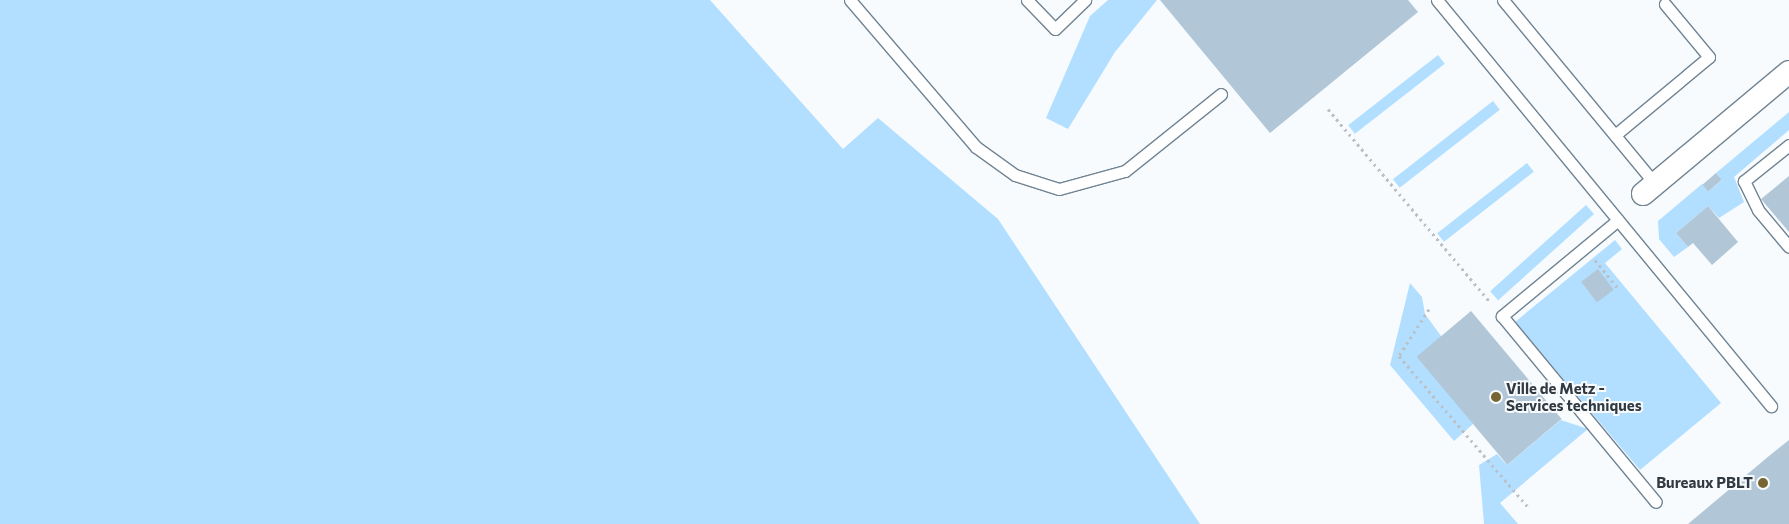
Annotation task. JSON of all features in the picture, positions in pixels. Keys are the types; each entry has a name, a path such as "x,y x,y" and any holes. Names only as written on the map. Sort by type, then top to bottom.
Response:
{"street":[{"path":"1649,189 1789,72"}],"lane":[{"path":"850,0 976,147 1015,175 1059,189 1125,171 1221,94"},
{"path":"1027,0 1054,29 1085,0"},
{"path":"1437,0 1771,406"},
{"path":"1503,0 1615,135 1649,189"},
{"path":"1615,135 1709,57 1664,4"},
{"path":"1789,144 1744,181 1758,210 1789,247"},
{"path":"1618,220 1502,316 1656,502"}],"path":[{"path":"1328,109 1502,316"},
{"path":"1585,248 1617,287"},
{"path":"1429,309 1399,356 1528,507"}],"shaded area":[{"path":"0,0 710,0 843,149 878,118 998,219 1200,524 0,524"},
{"path":"1108,0 1157,0 1115,52 1068,129 1046,118 1090,16"},
{"path":"1438,55 1445,64 1355,134 1348,125"},
{"path":"1493,101 1500,110 1400,188 1393,179"},
{"path":"1789,112 1789,130 1734,177 1744,202 1719,218 1708,206 1676,233 1688,247 1674,257 1659,239 1658,221 1702,184 1709,191 1722,180 1716,173"},
{"path":"1527,163 1534,172 1444,242 1437,233"},
{"path":"1586,205 1594,214 1498,300 1490,291"},
{"path":"1615,240 1622,249 1605,263 1721,403 1640,470 1515,322"},
{"path":"1410,283 1422,297 1425,314 1441,336 1473,424 1454,441 1390,365"},
{"path":"1561,420 1588,429 1500,503 1518,524 1484,524 1479,465 1497,454 1507,465"}],"building":[{"path":"1160,0 1408,0 1418,12 1270,133"},
{"path":"1716,173 1722,180 1708,192 1702,185"},
{"path":"1789,176 1789,232 1761,199"},
{"path":"1708,206 1738,242 1712,265 1693,243 1688,247 1676,233"},
{"path":"1598,269 1614,290 1597,302 1581,282"},
{"name":"Ville de Metz - Services techniques","path":"1471,311 1562,419 1507,465 1417,357"},
{"name":"Bureaux PBLT","path":"1789,440 1789,524 1688,524 1769,456"}],"place":[{"name":"Ville de Metz - Services techniques","path":"1496,397"},
{"name":"Bureaux PBLT","path":"1763,483"}]}
